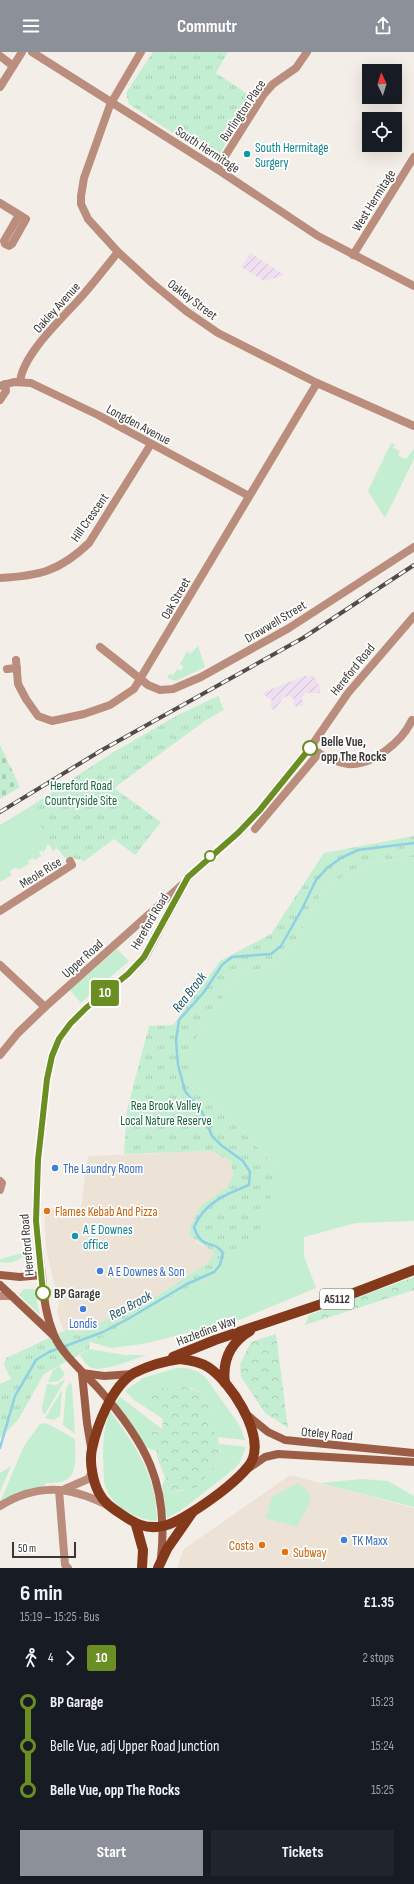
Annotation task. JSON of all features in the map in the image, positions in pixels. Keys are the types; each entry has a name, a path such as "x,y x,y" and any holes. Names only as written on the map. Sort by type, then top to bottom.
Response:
{"main road":[{"name":"Hazledine Way","path":"92,1450 105,1411 118,1387 133,1374 215,1340 354,1293 414,1270"},
{"path":"0,1275 20,1277 42,1275"},
{"name":"Hereford Road","path":"42,1275 46,1308 54,1336 82,1373 110,1402 146,1452 154,1475 163,1526 159,1564"},
{"path":"0,1285 54,1336"},
{"name":"Hazledine Way","path":"225,1383 223,1369 230,1349 258,1325"},
{"path":"133,1374 104,1376 82,1373 87,1423 92,1450 93,1471 99,1493 108,1505 136,1525 151,1527 163,1526 176,1521 195,1510 248,1469 252,1460 255,1444 246,1414 225,1383 207,1366 192,1360 180,1359 163,1361"},
{"name":"Oteley Road","path":"246,1414 268,1432 285,1440 414,1453"},
{"name":"Oteley Road","path":"248,1469 265,1457 278,1454 414,1462"},
{"path":"159,1564 195,1510"},
{"path":"136,1525 143,1550 142,1568"}],"street":[{"path":"0,87 22,52"},
{"name":"South Hermitage","path":"32,52 217,169 318,236 414,286"},
{"name":"Oakley Street","path":"141,52 112,102 91,156 82,187 81,196 81,204 88,219 118,252 186,311 218,333 317,383 414,426"},
{"name":"Burlington Place","path":"217,169 264,94 273,84 296,68 307,52"},
{"path":"0,56 13,66"},
{"name":"West Hermitage","path":"353,255 414,157"},
{"path":"0,203 19,215"},
{"name":"Oakley Avenue","path":"17,382 24,367 43,339 83,295 118,252"},
{"path":"0,400 6,391 3,385 17,382"},
{"name":"Longden Avenue","path":"17,382 31,384 98,415 249,496"},
{"name":"Oak Street","path":"7,669 16,664 18,684 26,699 38,716 52,721 84,714 110,705 134,689 141,680 317,383"},
{"name":"Hill Crescent","path":"0,578 35,576 47,572 80,552 89,542 151,444"},
{"name":"Drawwell Street","path":"100,647 141,680 160,690 173,689 201,677 289,628 414,547"},
{"name":"Hereford Road","path":"42,1275 36,1221 36,1183 47,1079 52,1056 59,1039 70,1024 86,1008 128,974 144,957 174,905 184,883 199,866 238,833 259,811 310,748 348,693 414,616"},
{"path":"310,748 319,754 347,764 361,763 389,747 401,736 412,720"},
{"path":"255,829 319,754"},
{"name":"Meole Rise","path":"0,911 74,863"},
{"name":"Upper Road","path":"0,1055 18,1033 45,1007 184,883"},
{"path":"0,965 45,1007"},
{"path":"0,1181 2,1183 0,1190"},
{"path":"0,1296 12,1296"},
{"path":"0,1506 31,1494 62,1490 88,1479 93,1471"},
{"path":"62,1490 91,1497 108,1505"},
{"path":"62,1490 65,1564 68,1568"}],"shaded area":[{"path":"250,253 285,275 264,281 241,267"},
{"path":"306,675 307,677 313,675 320,686 320,693 305,693 302,698 303,706 294,706 294,699 290,696 284,697 274,710 269,706 272,701 262,693"},
{"path":"211,1151 231,1161 233,1176 227,1187 201,1206 196,1242 216,1253 206,1264 152,1299 75,1335 73,1328 64,1331 57,1313 59,1304 46,1248 44,1208 60,1208 63,1217 80,1215 88,1156"},
{"path":"290,1475 414,1508 414,1568 177,1568 184,1549"}],"green space":[{"path":"153,52 228,52 216,73 252,97 218,157 208,156 129,104 126,93"},
{"path":"391,443 395,444 393,448 400,451 398,456 406,459 414,449 414,459 385,518 368,491"},
{"path":"198,646 205,667 176,681 167,678 169,674 173,675 177,669 181,671 183,666 180,664 187,651 190,654"},
{"name":"Hereford Road Countryside Site","path":"218,696 224,710 206,720 114,788 161,822 135,855 114,839 83,862 81,859 79,860 70,857 65,858 28,808 112,753 178,715"},
{"path":"0,745 20,787 0,799"},
{"path":"28,808 57,848 53,851 49,844 44,850 44,854 42,850 39,852 41,856 35,860 33,858 28,861 29,864 18,870 16,867 10,871 12,875 0,882 0,825"},
{"name":"Rea Brook Valley Local Nature Reserve","path":"414,836 414,857 368,864 325,886 284,961 235,977 188,1051 188,1074 197,1086 234,1121 278,1170 261,1233 210,1280 182,1290 117,1333 90,1342 89,1349 44,1374 18,1420 0,1438 0,1384 11,1379 4,1365 6,1358 64,1331 73,1328 76,1334 152,1299 206,1264 215,1253 189,1235 191,1225 201,1206 227,1187 233,1176 231,1161 211,1151 124,1154 127,1110 149,1026 173,1025 220,961 271,934 324,853"},
{"path":"414,857 414,1221 356,1223 304,1237 304,1256 316,1288 239,1320 143,1344 111,1348 90,1342 117,1333 182,1290 210,1280 278,1170 234,1121 197,1086 188,1074 188,1051 235,977 284,961 325,886 368,864"},
{"path":"117,949 129,961 81,1003 70,990"},
{"path":"31,1251 13,1262 0,1262 0,1259"},
{"path":"414,1277 414,1290 305,1325 309,1315"},
{"path":"24,1289 34,1289 40,1315 19,1295"},
{"path":"276,1334 288,1428 265,1413 241,1377 240,1364 251,1342"},
{"path":"89,1349 125,1355 147,1355 111,1367 97,1369 88,1366 80,1355"},
{"path":"59,1366 65,1374 59,1381 48,1382 53,1370"},
{"path":"177,1368 193,1370 206,1378 240,1426 245,1440 218,1437 207,1423 212,1409 206,1404 201,1392 181,1386 167,1389 167,1409 163,1419 134,1400 125,1391 143,1378"},
{"path":"65,1379 45,1414 42,1412 42,1407 47,1384 56,1385"},
{"path":"70,1382 72,1386 75,1434 63,1425 66,1389"},
{"path":"179,1385 201,1392 206,1404 212,1409 207,1423 218,1437 220,1458 215,1467 197,1487 167,1493 166,1477 162,1462 147,1432 162,1431 163,1417 167,1409 153,1402 150,1395 154,1386 167,1389"},
{"path":"62,1390 60,1416 54,1420 45,1418"},
{"path":"120,1397 162,1429 162,1431 154,1431 155,1451 146,1447 114,1405"},
{"path":"110,1411 136,1449 147,1470 156,1503 157,1521 140,1518 124,1510 111,1497 107,1490 104,1481 103,1446 105,1428"},
{"path":"43,1423 50,1425 75,1439 75,1463 72,1474 64,1481 57,1483 45,1483 45,1486 25,1491 0,1502 24,1446 39,1425"},
{"path":"219,1444 246,1447 239,1464 229,1473 180,1511 167,1518 162,1486 165,1478 155,1451 163,1463 168,1484 167,1493 182,1491 207,1476 215,1467 220,1458"},
{"path":"11,1466 0,1492 0,1473"},
{"path":"362,1479 388,1481 414,1496 414,1507 320,1483"},
{"path":"298,1483 308,1491 311,1500 297,1527 266,1518 272,1497"}],"waterway":[{"name":"Rea Brook","path":"0,1448 15,1396 36,1360 49,1352 103,1332 187,1284 214,1272 220,1265 223,1253 215,1246 200,1240 194,1227 198,1219 217,1200 249,1185 250,1172 243,1161 221,1145 212,1136 202,1112 185,1091 178,1065 176,1041 179,1020 204,992 222,965 232,957 271,954 281,946 302,909 316,880 327,868 341,858 358,850 414,843"}],"railway":[{"path":"0,812 102,750 303,638 414,565"}],"bus line":[{"name":"10","path":"43,1293 36,1221 38,1160 47,1079 52,1056 59,1039 70,1024 86,1008 128,974 144,957 174,905 188,877 238,833 259,811 310,748"}],"place":[{"name":"South Hermitage Surgery","path":"247,154"},
{"name":"Belle Vue, opp The Rocks","path":"310,748"},
{"name":"The Laundry Room","path":"55,1168"},
{"name":"Flames Kebab And Pizza","path":"47,1211"},
{"name":"A E Downes office","path":"75,1236"},
{"name":"A E Downes & Son","path":"100,1271"},
{"name":"BP Garage","path":"43,1293"},
{"name":"Londis","path":"83,1309"},
{"name":"TK Maxx","path":"344,1540"},
{"name":"Costa","path":"262,1545"},
{"name":"Subway","path":"285,1552"}]}
